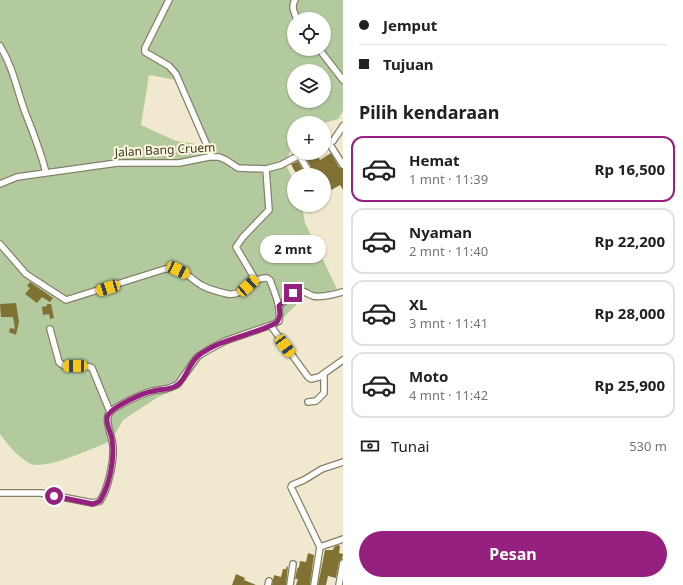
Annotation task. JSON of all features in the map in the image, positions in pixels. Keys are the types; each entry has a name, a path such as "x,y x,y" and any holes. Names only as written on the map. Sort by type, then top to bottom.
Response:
{"street":[{"path":"169,0 145,48 145,52 146,54 169,66 176,74 212,157"},
{"path":"294,12 293,3 295,0"},
{"path":"0,46 10,65 25,112 40,148 46,173"},
{"path":"324,56 343,80"},
{"path":"331,141 335,138 343,126"},
{"path":"331,149 343,165"},
{"name":"Jalan Bang Cruem","path":"0,184 17,177 117,164 179,163 212,157 226,160 238,168 266,169 281,165 290,160"},
{"path":"255,279 236,247 270,207 266,169"},
{"path":"0,244 26,274 66,300 169,269 178,270 189,275 202,285 228,294 240,292 255,279 264,277 270,280 279,306 279,321 271,326 225,341 208,350 197,357 178,384 174,387 132,399 110,412 107,418 113,448 112,463 100,501 93,504 41,494 0,493"},
{"path":"279,306 297,290 302,290 314,296 343,292"},
{"path":"271,326 308,377 314,379 324,374 343,360"},
{"path":"50,329 61,365 85,366 92,368 110,412"},
{"path":"308,402 316,401 324,393 324,374"},
{"path":"314,585 320,547 291,487 292,485 304,480 322,469 343,462"},
{"path":"320,547 343,538"},
{"path":"339,585 343,563"},
{"path":"290,585 293,564"}],"green space":[{"path":"0,0 343,0 343,111 338,119 331,121 331,116 287,116 287,159 285,163 288,168 287,212 303,212 305,223 337,289 304,297 271,330 229,336 225,341 206,353 180,388 158,397 123,420 111,441 57,462 36,465 29,463 10,446 0,434","holes":["149,75 176,80 204,145 176,141 141,125"]}],"building":[{"path":"331,153 339,167 343,169 343,190 340,185 331,190 331,168 311,168 307,160 331,160"},
{"path":"298,161 302,168 293,168 291,164"},
{"path":"30,282 53,298 50,302 42,297 37,303 25,294 30,288 27,286"},
{"path":"16,303 19,322 16,335 9,332 10,328 15,329 13,317 1,317 0,304"},
{"path":"47,304 51,304 54,318 50,319 49,314 43,315 42,307 47,306"},
{"path":"338,545 340,546 339,553 343,554 342,559 339,562 336,578 328,576 326,585 318,585 325,550 333,550 334,547"},
{"path":"308,553 314,555 310,585 296,585 298,579 295,579 300,561 306,562"},
{"path":"287,566 286,585 272,585 274,575 281,577 283,569 286,569"},
{"path":"236,574 245,578 244,580 256,585 232,585"}],"route":[{"path":"54,496 93,504 100,501 112,463 112,436 107,418 110,412 132,399 152,391 174,387 178,384 197,357 208,350 225,341 276,323 279,321 279,306 293,293"}]}
